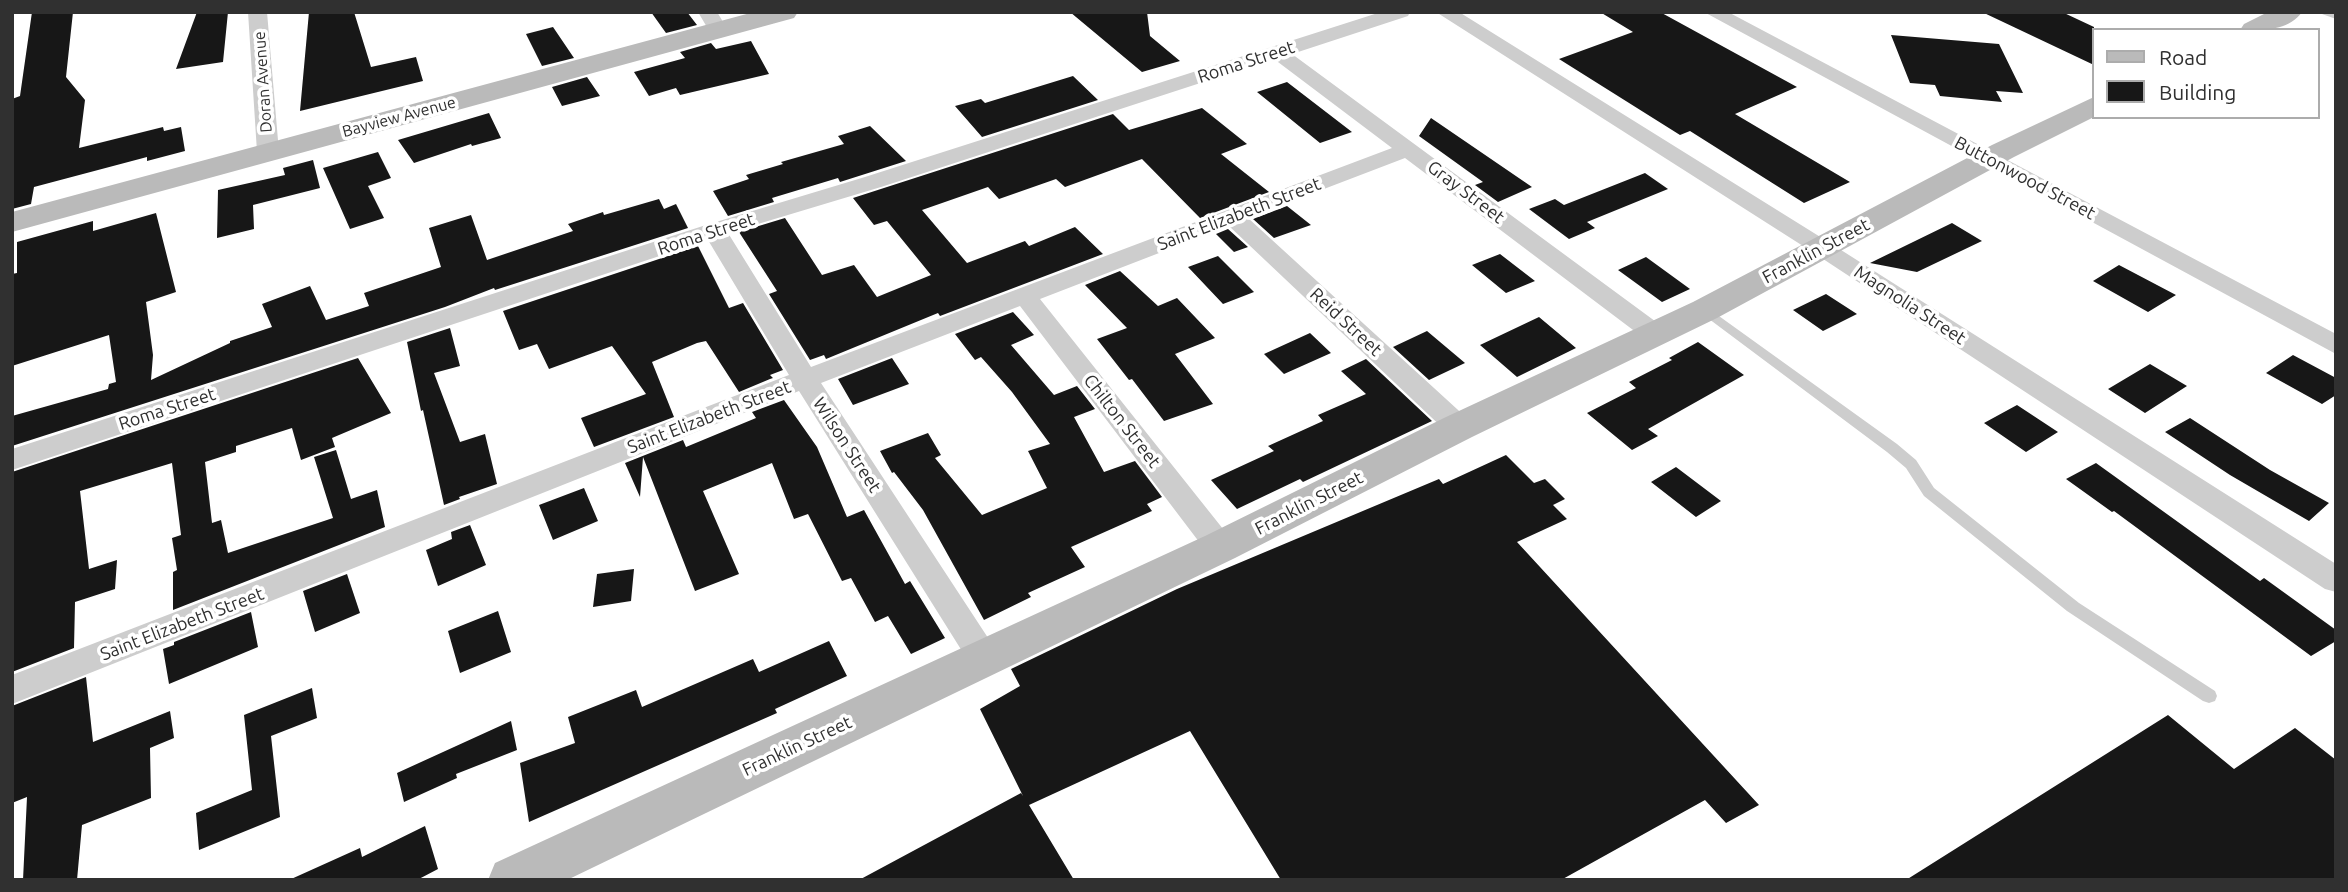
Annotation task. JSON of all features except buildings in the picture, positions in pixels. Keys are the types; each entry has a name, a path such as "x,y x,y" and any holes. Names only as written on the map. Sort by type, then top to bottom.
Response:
{"street":[{"name":"Doran Avenue","path":"257,12 268,152"},
{"name":"Bayview Avenue","path":"12,222 268,152 713,21 785,12"},
{"name":"Roma Street","path":"12,460 714,230 1401,12"},
{"name":"Magnolia Street","path":"1445,12 1822,248 2336,580"},
{"name":"Buttonwood Street","path":"1713,12 2336,345"},
{"path":"2257,28 2289,12"},
{"name":"Gray Street","path":"1278,53 1654,333"},
{"name":"Franklin Street","path":"513,880 1220,547 1459,427 1705,310 2092,107"},
{"name":"Saint Elizabeth Street","path":"12,690 805,379 1409,149"},
{"name":"Reid Street","path":"1233,217 1459,427"},
{"name":"Wilson Street","path":"714,230 805,379 983,657"},
{"name":"Chilton Street","path":"1024,295 1220,547"}],"lane":[{"path":"2325,12 2336,16"},
{"path":"1705,310 1892,448 1911,464 1929,492 2073,607 2209,696"}]}
